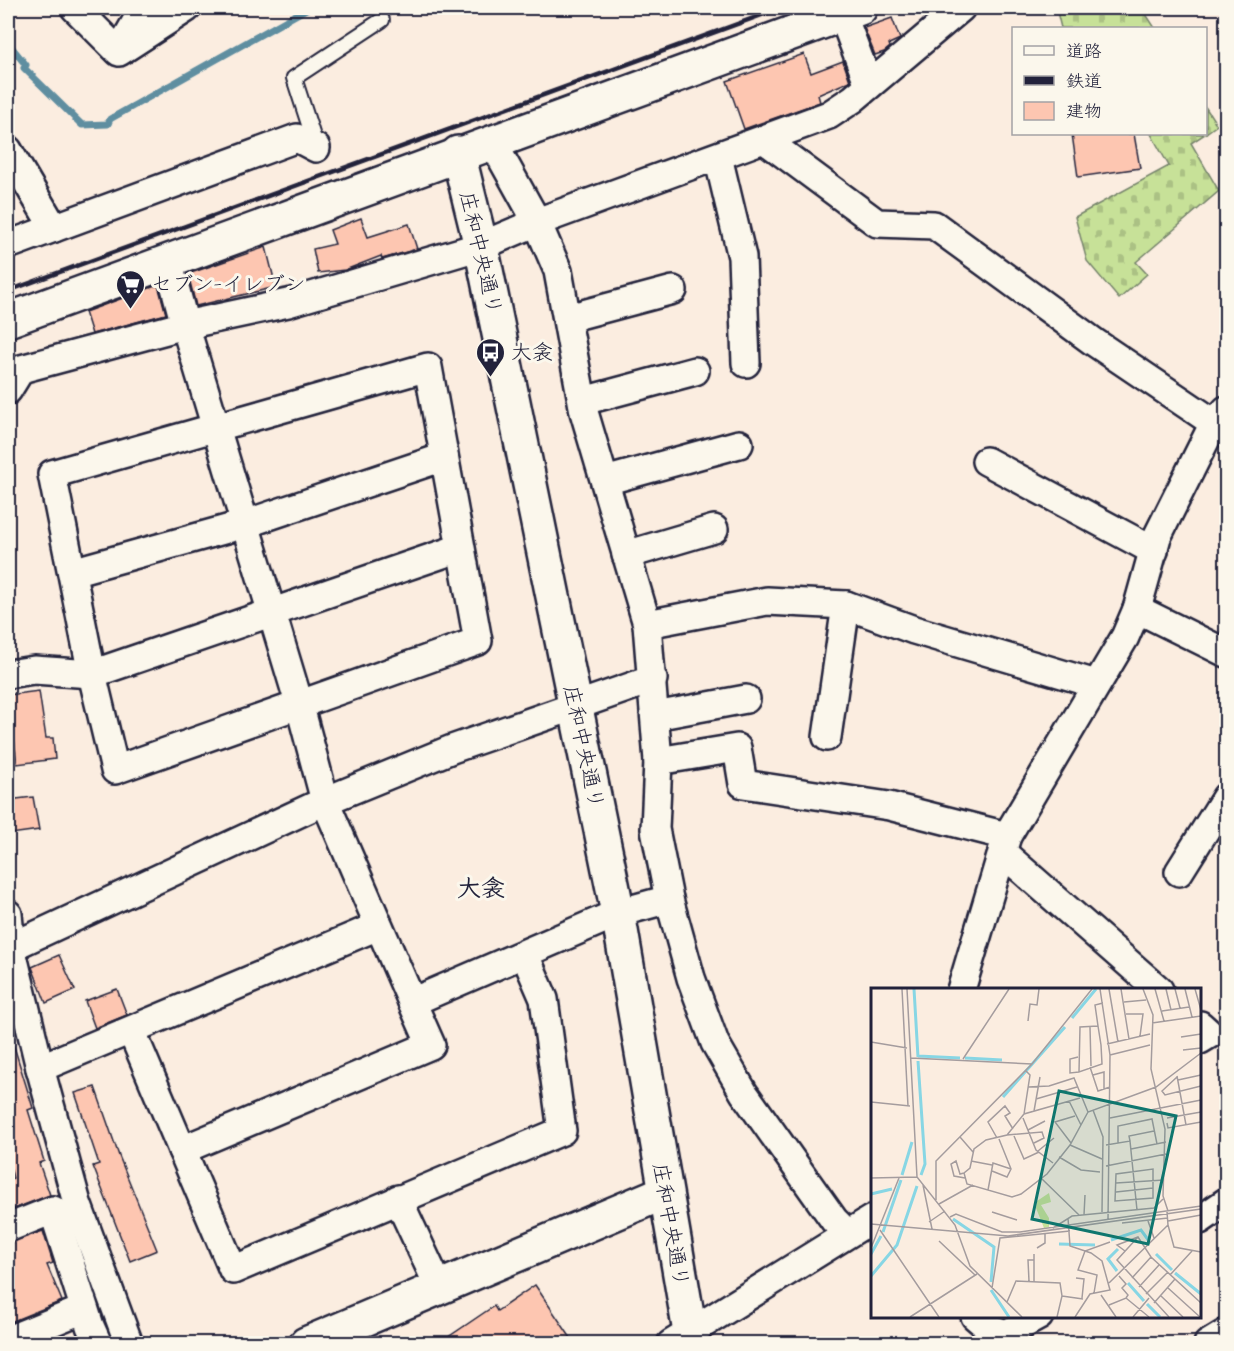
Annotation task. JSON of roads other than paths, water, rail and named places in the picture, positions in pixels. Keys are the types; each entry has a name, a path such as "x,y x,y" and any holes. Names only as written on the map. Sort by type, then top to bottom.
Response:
{"street":[{"path":"75,8 119,52"},
{"path":"119,52 144,8"},
{"path":"119,52 187,8"},
{"path":"8,390 21,369 43,357 288,303 481,246 537,222 829,115 869,85 961,8"},
{"path":"8,320 847,10 869,85"},
{"path":"8,245 297,138 316,148"},
{"path":"765,140 876,223 934,225 1094,342 1220,416 1177,494 1154,551 1137,609 1125,637 1005,844 962,988"},
{"path":"492,141 537,222 558,272 582,401 647,624 658,761 655,829 669,899 691,978 715,1043 744,1093 834,1220 847,1233"},
{"path":"8,150 54,228"},
{"name":"庄和中央通り","path":"458,153 481,246 618,913 665,1192 684,1340"},
{"path":"718,157 742,257 746,363"},
{"path":"168,261 185,325 299,703 325,801 431,1045 182,1150"},
{"path":"568,318 673,290"},
{"path":"428,367 478,641 115,770 92,674 52,474 216,428 428,367"},
{"path":"582,401 695,371"},
{"path":"605,481 739,444"},
{"path":"72,572 245,524 444,457"},
{"path":"986,461 1154,551"},
{"path":"626,555 714,529"},
{"path":"8,674 34,670 92,674 460,548"},
{"path":"647,624 767,601 846,605 914,630 1096,684"},
{"path":"827,737 846,605"},
{"path":"1137,609 1227,653"},
{"path":"11,947 325,801 452,748 653,679"},
{"path":"656,716 746,699"},
{"path":"658,761 737,747 743,784 889,806 1005,844 1157,988"},
{"path":"1179,872 1227,797"},
{"path":"412,1002 618,913 669,899"},
{"path":"8,914 11,947 40,1068 77,1203 129,1344"},
{"path":"40,1068 132,1032 378,926"},
{"path":"132,1032 233,1270 562,1131 544,999 525,955"},
{"path":"1201,1026 1210,1034 1201,1039"},
{"path":"306,1344 665,1192"},
{"path":"398,1199 439,1287"},
{"path":"1201,1219 1227,1202"},
{"path":"8,1228 53,1210 84,1309 99,1344"},
{"path":"684,1340 847,1233 871,1221"},
{"path":"8,1340 84,1309"},
{"path":"976,1318 1009,1339 1038,1318"},
{"path":"1208,1344 1227,1333"}],"lane":[{"path":"316,148 294,78 382,20"}],"waterway":[{"path":"8,43 26,65 24,68 82,125 108,124 110,119 308,8"}],"railway":[{"path":"8,291 781,8"}],"place":[{"name":"セブン-イレブン","path":"130,310"},
{"name":"大衾","path":"490,378"}],"district":[{"name":"大衾","path":"481,888"}]}
